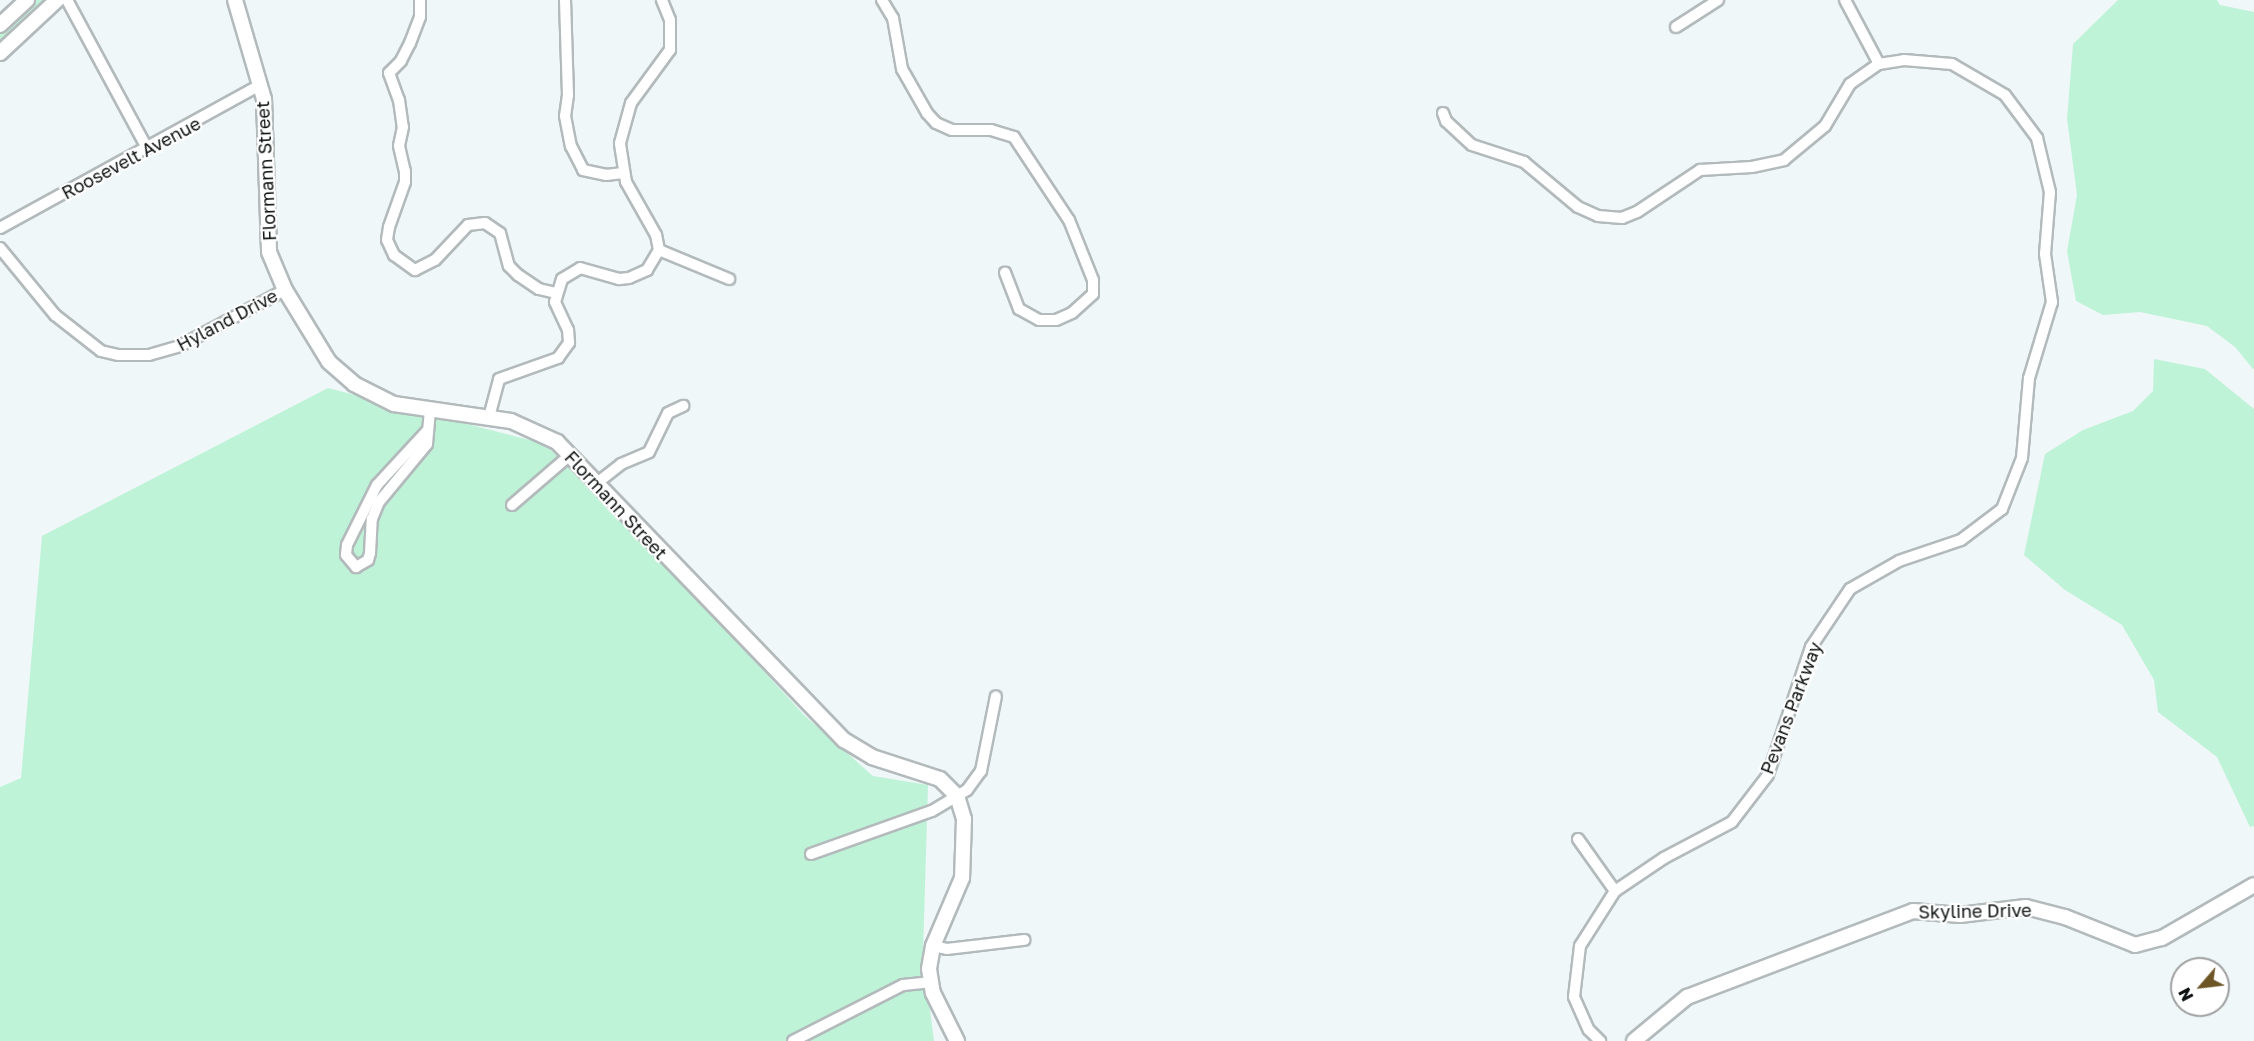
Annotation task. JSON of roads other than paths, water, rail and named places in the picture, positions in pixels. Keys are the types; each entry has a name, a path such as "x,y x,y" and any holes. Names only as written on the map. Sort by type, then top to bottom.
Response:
{"street":[{"path":"0,25 27,0"},
{"path":"0,53 57,0"},
{"path":"67,0 147,148"},
{"name":"Flormann Street","path":"236,0 260,85 268,141 266,232 269,252 285,290 320,352 340,372 394,404 489,417 537,430 570,455 844,740 872,757 940,779 957,796"},
{"path":"420,0 420,17 410,43 401,61 388,73 399,100 403,128 399,146 405,171 405,182 389,227 387,240 394,255 415,270 435,260 468,225 485,223 500,233 510,266 518,275 539,289 556,293"},
{"path":"565,0 568,95 565,116 571,146 583,170 606,175 623,172"},
{"path":"489,417 499,379 558,358 569,343 568,330 555,302 556,293 571,271 589,269 619,279 629,278 646,270 659,250 656,235 623,172 620,142 625,116 670,50 670,20 662,0"},
{"path":"882,0 893,18 902,69 927,113 936,123 952,130 991,130 1014,137 1069,220 1093,280 1092,294 1072,313 1056,320 1039,320 1018,309 1005,273"},
{"path":"1676,27 1718,0"},
{"path":"1845,0 1879,64"},
{"name":"Pevans Parkway","path":"1443,113 1446,122 1472,145 1524,162 1578,207 1598,216 1622,218 1637,212 1700,170 1752,167 1784,160 1825,126 1850,84 1879,64 1904,60 1952,64 2005,95 2037,138 2050,192 2045,254 2052,302 2029,378 2022,458 2002,509 1969,534 1899,561 1850,589 1811,647 1768,775 1732,822 1664,858 1615,891 1580,946 1574,997 1589,1030 1600,1041"},
{"name":"Roosevelt Avenue","path":"0,228 260,85"},
{"name":"Hyland Drive","path":"0,248 55,315 101,351 119,355 149,355 180,346 285,290"},
{"path":"659,250 729,279"},
{"path":"597,483 621,464 649,452 668,413 682,406"},
{"path":"427,431 377,485 347,545 346,555 356,567 368,560 372,519 379,502 422,453 427,431 430,410"},
{"path":"512,505 570,455"},
{"path":"811,855 932,811 976,782 981,771 996,696"},
{"path":"957,796 964,819 962,878 933,946 930,982 957,1041"},
{"path":"1578,839 1615,891"},
{"name":"Skyline Drive","path":"1634,1041 1687,997 1913,911 1960,915 2026,907 2065,917 2135,945 2162,938 2254,885"},
{"path":"933,946 947,949 1024,940"},
{"path":"793,1041 894,989 930,982"}]}
